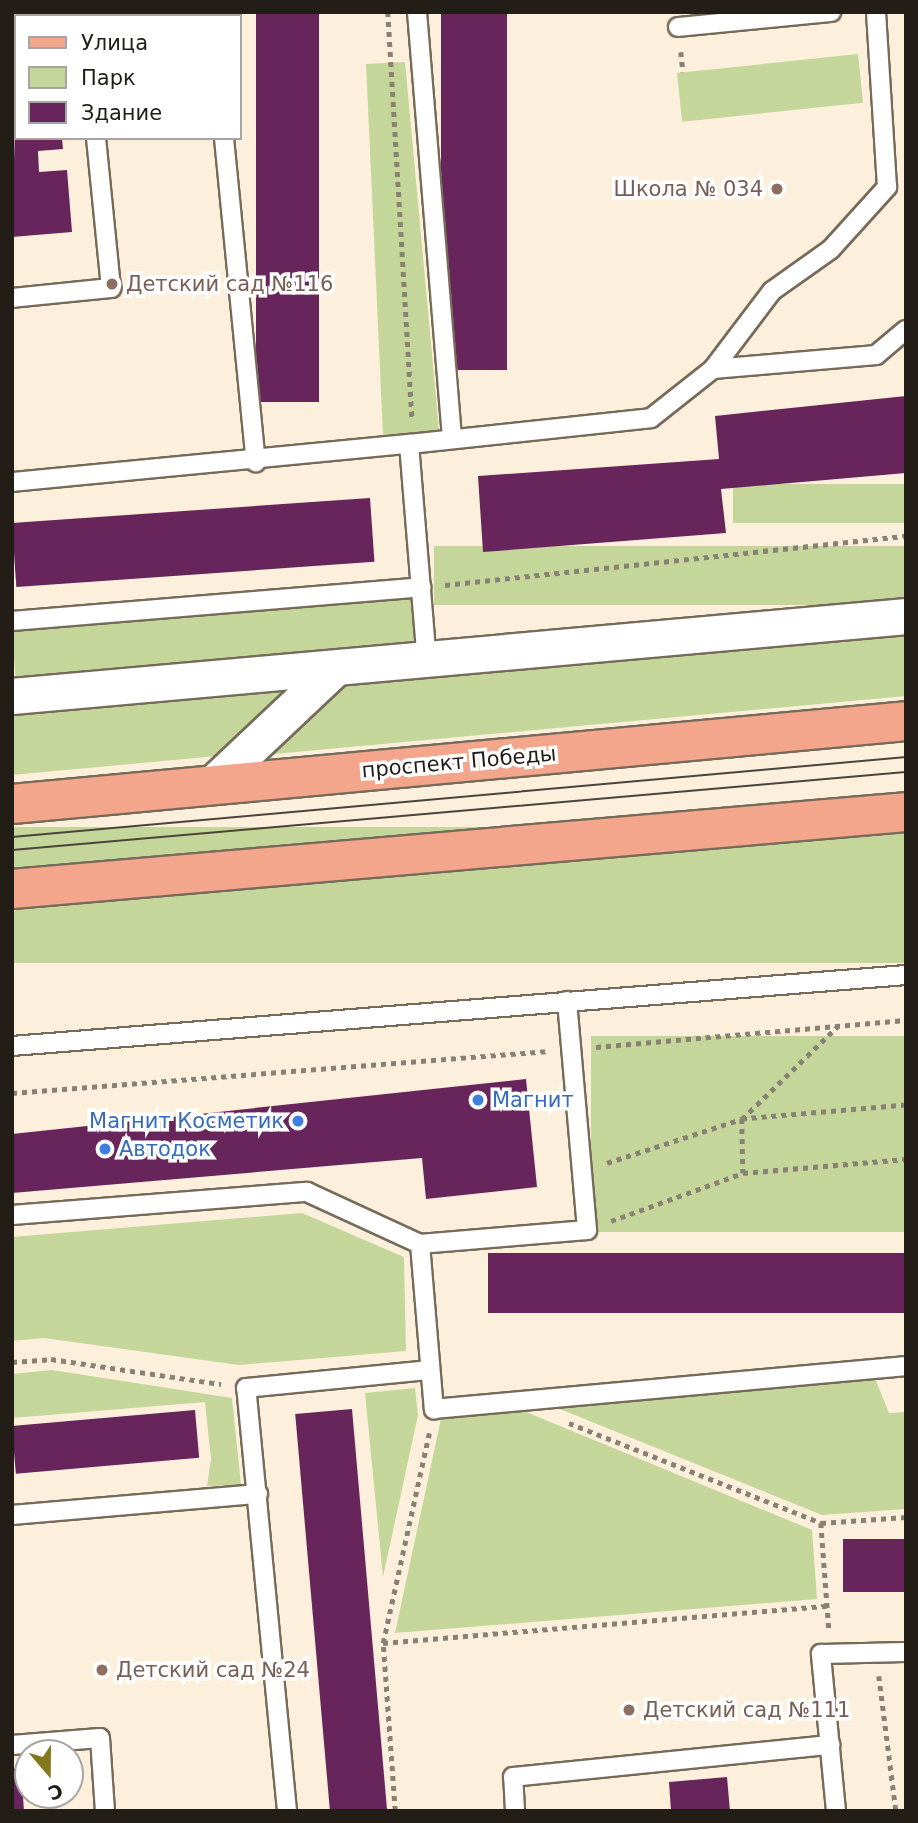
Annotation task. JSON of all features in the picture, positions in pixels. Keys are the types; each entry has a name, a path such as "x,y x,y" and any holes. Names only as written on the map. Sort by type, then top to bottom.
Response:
{"main road":[{"name":"проспект Победы","path":"12,804 906,721"},
{"path":"12,890 906,812"}],"street":[{"path":"12,695 427,661 906,615"},
{"path":"211,785 335,668"}],"lane":[{"path":"417,12 452,439"},
{"path":"678,27 831,12"},
{"path":"12,482 256,462 651,418 713,369 772,291 831,249 887,187 876,12"},
{"path":"12,298 111,288 96,140"},
{"path":"224,140 256,462"},
{"path":"713,369 876,355 906,330"},
{"path":"411,444 427,661"},
{"path":"12,621 422,587"},
{"path":"12,1046 906,975"},
{"path":"12,1215 307,1192 420,1244 587,1230 575,1049 567,1001"},
{"path":"420,1244 434,1409 906,1366"},
{"path":"287,1811 246,1388 429,1370"},
{"path":"12,1515 258,1494"},
{"path":"836,1811 821,1654 906,1652"},
{"path":"12,1745 100,1738 105,1811"},
{"path":"515,1811 513,1777 830,1745"}],"path":[{"path":"388,12 411,444"},
{"path":"422,587 906,536"},
{"path":"12,1093 906,1020"},
{"path":"743,1173 742,1119 838,1026"},
{"path":"582,1167 742,1119 906,1105"},
{"path":"587,1230 743,1173 906,1159"},
{"path":"12,1362 51,1359 246,1388"},
{"path":"516,1402 821,1523 906,1517"},
{"path":"395,1811 383,1643 434,1409"},
{"path":"821,1523 831,1654"},
{"path":"383,1643 827,1606"},
{"path":"877,1654 896,1811"}],"green space":[{"path":"858,54 863,103 682,122 677,73"},
{"path":"405,62 439,430 383,435 366,64"},
{"path":"733,484 906,484 906,523 733,523"},
{"path":"434,546 906,546 906,605 434,605"},
{"path":"411,599 415,650 16,678 12,627"},
{"path":"906,629 906,696 263,755 340,682"},
{"path":"292,687 217,756 12,775 12,713"},
{"path":"12,827 906,827 906,963 12,963"},
{"path":"591,1036 906,1036 906,1232 591,1232"},
{"path":"302,1213 404,1257 406,1351 239,1365 44,1338 12,1341 12,1237"},
{"path":"52,1370 232,1398 241,1485 207,1486 211,1459 205,1402 12,1418 12,1374"},
{"path":"874,1376 889,1413 906,1412 906,1509 822,1515 550,1405"},
{"path":"415,1388 418,1415 383,1577 365,1393"},
{"path":"514,1407 812,1530 817,1599 395,1633 442,1414"}],"building":[{"path":"256,12 319,12 319,402 256,402"},
{"path":"441,12 507,12 507,370 441,370"},
{"path":"15,140 62,140 63,149 38,151 39,172 67,170 72,232 12,237"},
{"path":"906,396 906,473 721,489 726,533 483,552 478,476 719,459 715,416"},
{"path":"370,498 374,562 16,587 12,523"},
{"path":"526,1079 537,1187 426,1199 422,1158 12,1193 12,1134"},
{"path":"488,1253 906,1253 906,1313 488,1313"},
{"path":"352,1409 387,1810 330,1811 295,1414"},
{"path":"195,1410 199,1458 16,1474 12,1426"},
{"path":"843,1539 906,1539 906,1592 843,1592"},
{"path":"12,1769 14,1809 24,1811 12,1811"},
{"path":"727,1777 730,1811 671,1811 669,1782"}],"tram line":[{"path":"12,837 906,757"},
{"path":"12,850 906,772"}],"place":[{"name":"Школа № 034","path":"777,189"},
{"name":"Детский сад №116","path":"112,284"},
{"name":"Магнит","path":"478,1100"},
{"name":"Магнит Косметик","path":"298,1121"},
{"name":"Автодок","path":"105,1149"},
{"name":"Детский сад №24","path":"102,1670"},
{"name":"Детский сад №111","path":"629,1710"}]}
